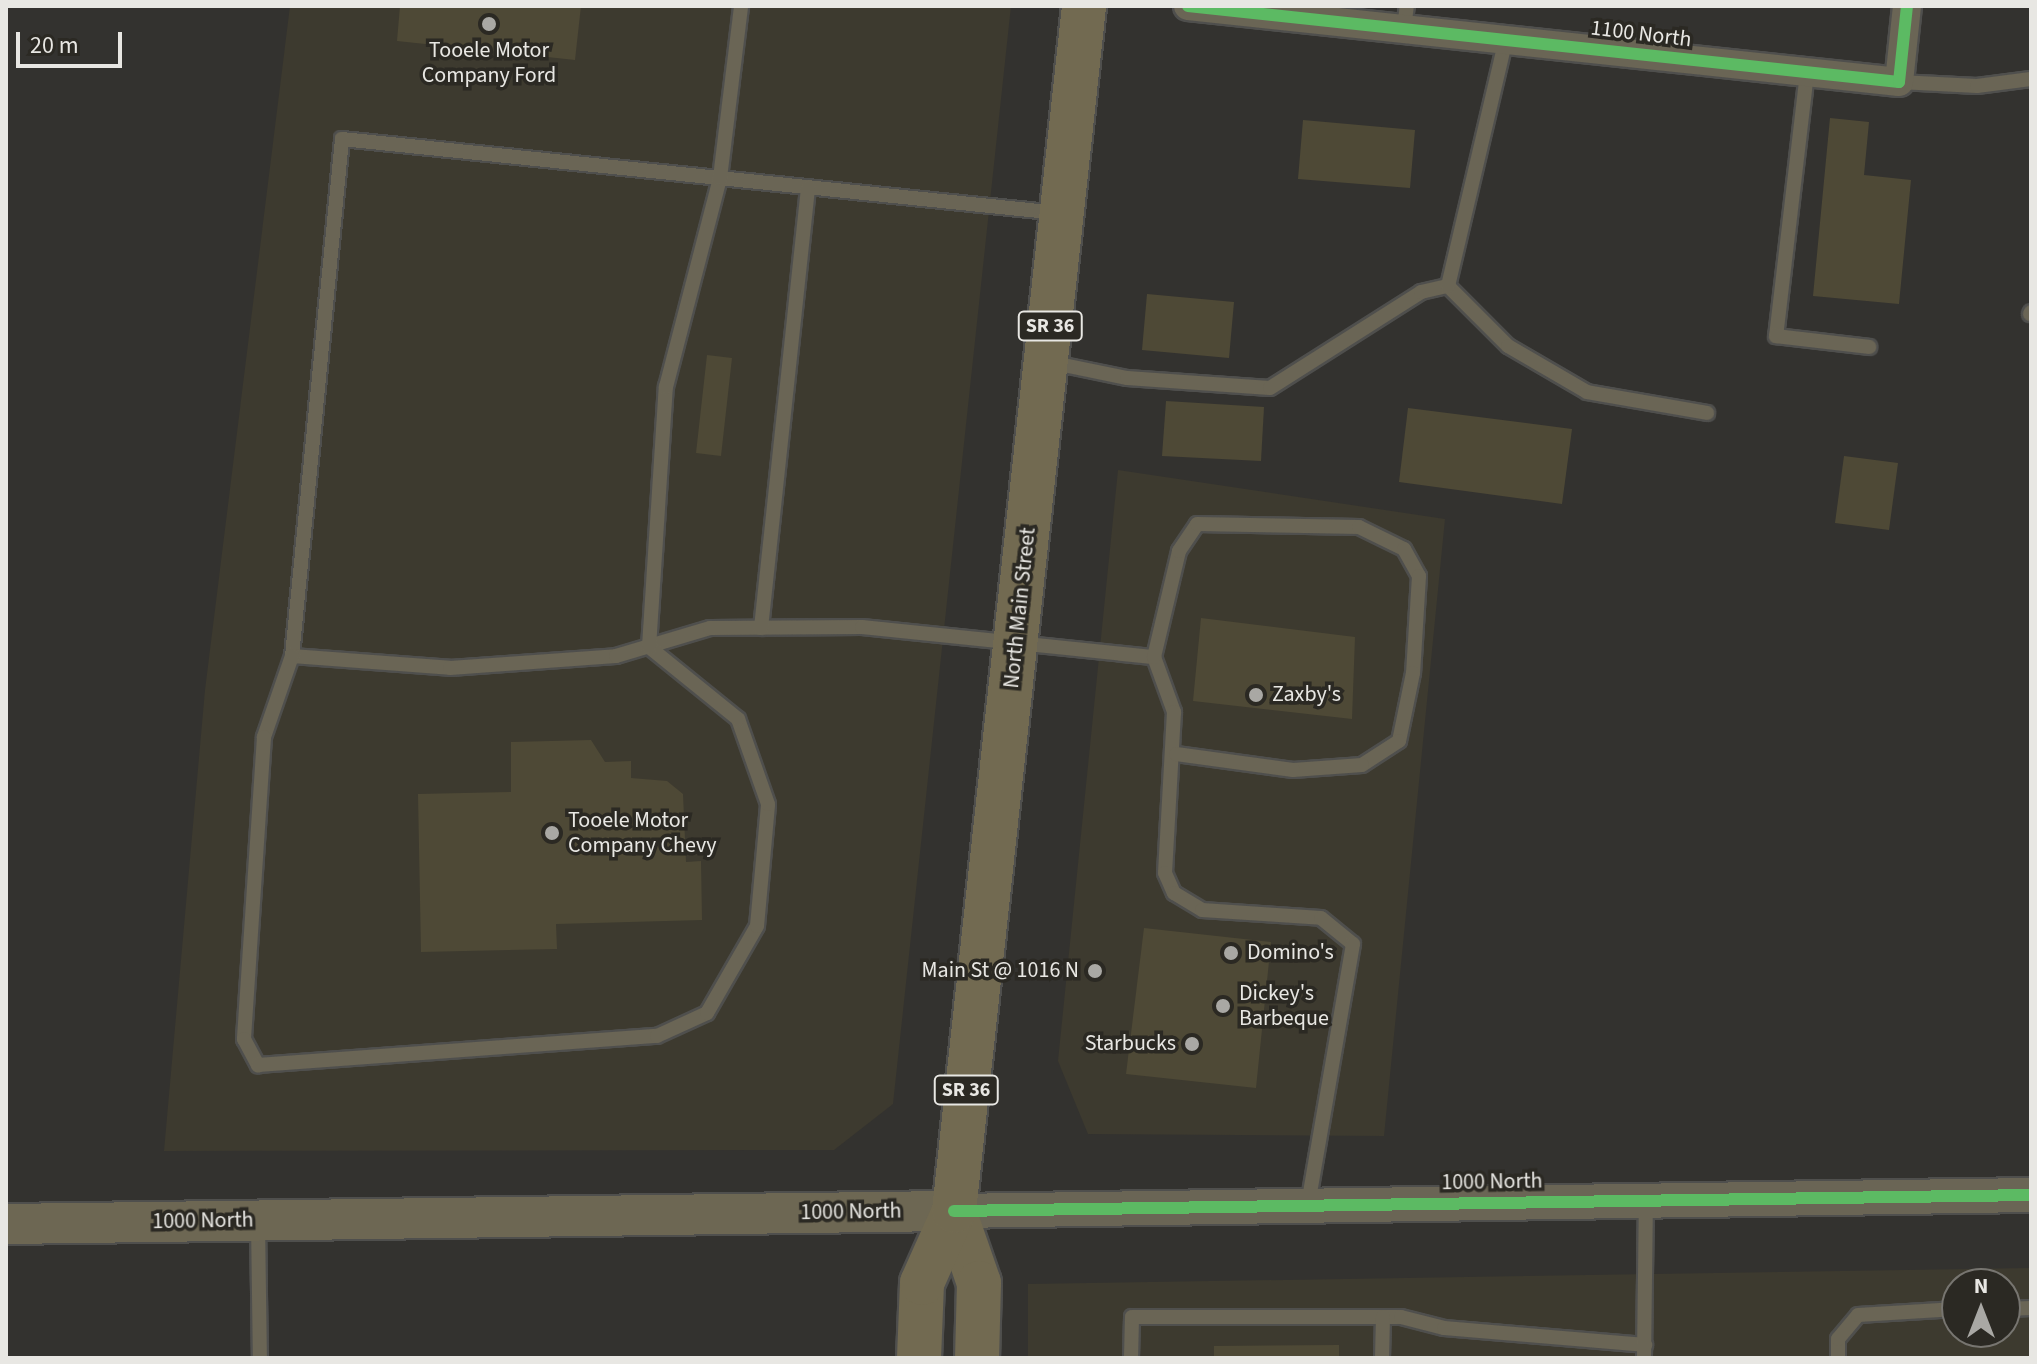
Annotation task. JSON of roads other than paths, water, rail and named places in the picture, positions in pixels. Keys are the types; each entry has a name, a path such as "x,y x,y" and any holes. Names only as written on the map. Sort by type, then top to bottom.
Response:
{"highway":[{"name":"North Main Street","path":"954,1211 1084,6"},
{"name":"SR 36","path":"919,1358 922,1283 954,1211"},
{"name":"SR 36","path":"954,1211 979,1283 977,1358"}],"main road":[{"name":"1000 North","path":"6,1224 954,1211"}],"street":[{"name":"1100 North","path":"1188,6 1405,17 1506,39 1899,82"},
{"path":"1899,82 1907,6"},
{"name":"1000 North","path":"954,1211 2031,1195"}],"lane":[{"path":"649,647 666,387 720,178 741,6"},
{"path":"1448,286 1506,39"},
{"path":"1807,73 1776,336 1869,347"},
{"path":"1899,82 1977,86 2031,79"},
{"path":"649,647 738,719 768,804 757,926 707,1013 657,1036 258,1065 244,1039 264,737 292,656 342,139 1062,214"},
{"path":"761,628 808,187"},
{"path":"1046,361 1127,378 1270,388 1421,292 1448,286"},
{"path":"1448,286 1508,346 1587,392 1707,413"},
{"path":"1176,754 1293,770 1362,765 1399,741 1413,673 1419,576 1404,549 1359,527 1197,524 1179,551 1154,657 1174,712 1176,754 1165,873 1174,893 1202,910 1321,918 1353,944 1308,1205"},
{"path":"292,656 450,668 616,656 710,628 862,627 1016,646 1154,657"},
{"path":"1131,1358 1132,1317 1383,1317 1644,1352 1646,1200"},
{"path":"258,1221 260,1358"},
{"path":"1838,1358 1838,1339 1858,1315 1941,1310"},
{"path":"1382,1358 1383,1317"}],"place":[{"name":"Tooele Motor Company Ford","path":"489,24"},
{"name":"Zaxby's","path":"1256,695"},
{"name":"Tooele Motor Company Chevy","path":"552,833"},
{"name":"Domino's","path":"1231,953"},
{"name":"Main St @ 1016 N","path":"1095,971"},
{"name":"Dickey's Barbeque","path":"1223,1006"},
{"name":"Starbucks","path":"1192,1044"}]}
